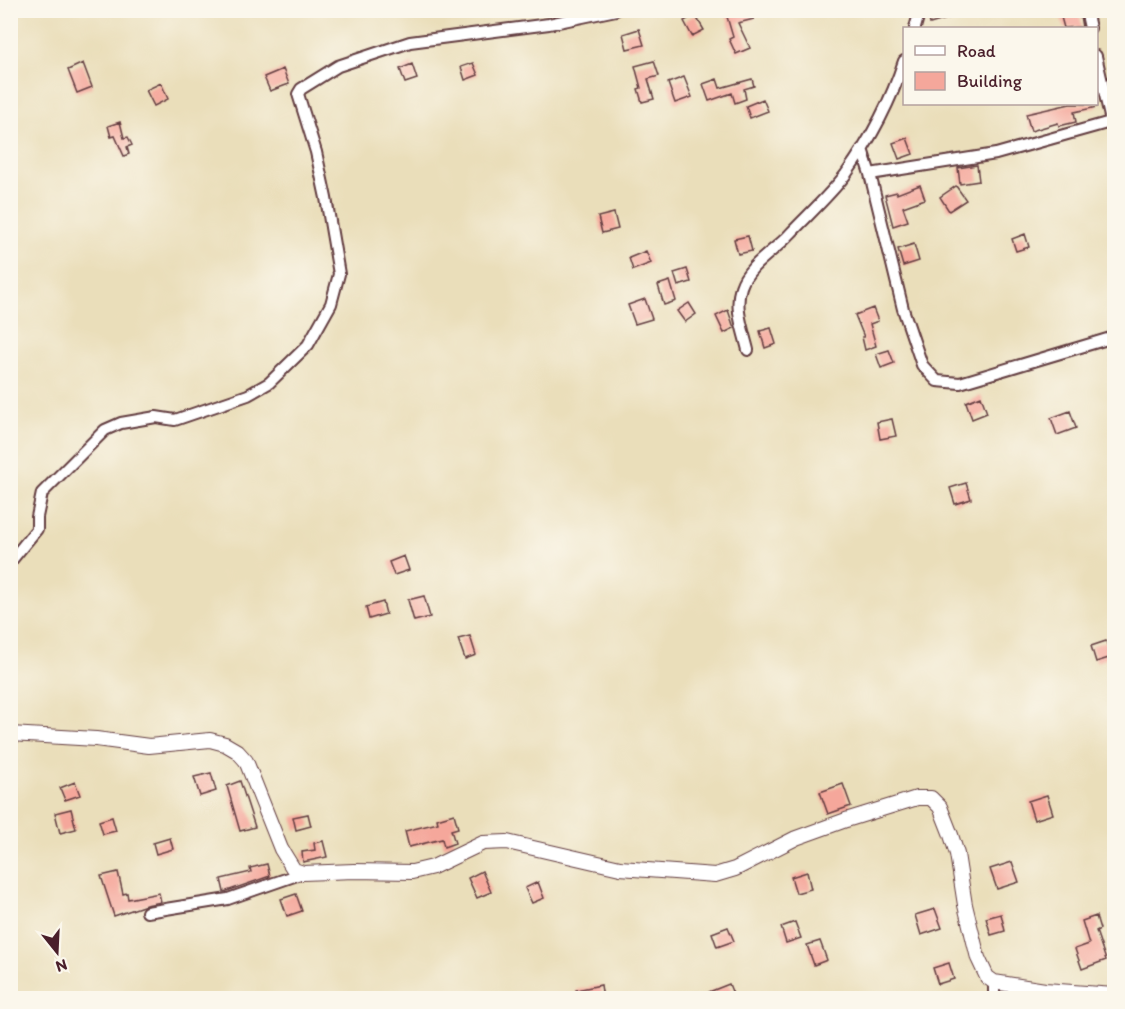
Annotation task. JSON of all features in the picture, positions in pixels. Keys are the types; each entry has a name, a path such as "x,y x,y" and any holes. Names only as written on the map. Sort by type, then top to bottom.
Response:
{"main road":[{"path":"10,734 96,739 149,746 210,740 225,744 237,751 246,761 281,849 294,870 303,873 412,872 433,867 483,843 507,842 620,868 715,875 735,869 796,838 846,820 917,798 931,798 940,807 957,854 964,905 982,970 994,982 1045,990 1114,995"}],"street":[{"path":"10,562 37,529 42,493 105,429 121,423 156,417 175,420 248,395 269,383 308,345 332,304 339,274 316,152 298,94 301,89 338,66 410,42 549,24 616,10"},
{"path":"915,27 920,10"},
{"path":"1086,10 1090,27"},
{"path":"748,350 739,314 738,299 741,284 754,267 786,239 845,175 879,122 903,63"},
{"path":"1098,64 1114,134"},
{"path":"870,174 996,154 1113,122"},
{"path":"862,149 903,309 922,365 937,381 960,383 1114,337"},
{"path":"147,912 228,899 303,873"},
{"path":"994,982 994,999"}],"building":[{"path":"725,10 751,10 754,19 738,23 750,48 736,54 729,39 733,37"},
{"path":"927,10 967,10 967,13 930,24"},
{"path":"1059,10 1079,10 1082,27 1064,27"},
{"path":"695,15 704,30 692,36 684,21"},
{"path":"639,29 644,45 627,49 623,34"},
{"path":"654,61 659,76 648,79 654,99 642,102 635,66"},
{"path":"83,63 92,87 77,93 68,70"},
{"path":"473,63 478,75 465,80 461,67"},
{"path":"412,64 417,79 405,83 400,69"},
{"path":"283,69 289,84 270,91 264,77"},
{"path":"684,77 692,97 675,103 668,83"},
{"path":"717,79 720,88 752,79 754,86 744,89 746,99 735,103 732,93 709,101 703,84"},
{"path":"161,83 168,99 154,106 146,90"},
{"path":"763,99 768,111 750,118 746,106"},
{"path":"1066,105 1097,105 1097,107 1074,112 1076,122 1059,126 1058,123 1031,131 1026,114"},
{"path":"120,122 124,138 128,137 132,145 127,147 129,154 124,156 115,136 111,137 108,126"},
{"path":"907,138 913,154 899,159 893,143"},
{"path":"977,165 979,181 960,184 958,168"},
{"path":"920,185 925,199 903,207 908,221 893,226 885,195 897,192 897,194"},
{"path":"956,186 966,200 949,211 940,197"},
{"path":"614,213 618,229 602,233 598,217"},
{"path":"1025,234 1029,247 1016,251 1012,239"},
{"path":"748,236 752,251 738,254 734,239"},
{"path":"914,244 919,261 903,266 898,249"},
{"path":"646,251 651,263 633,270 629,258"},
{"path":"687,269 691,282 678,286 674,273"},
{"path":"670,281 676,301 664,305 658,285"},
{"path":"645,299 652,319 635,324 628,305"},
{"path":"689,303 696,314 685,322 677,311"},
{"path":"873,308 878,321 870,324 876,346 865,350 862,337 864,337 855,315"},
{"path":"728,310 734,328 724,333 716,316"},
{"path":"771,328 776,344 765,348 760,331"},
{"path":"889,350 894,363 881,368 876,354"},
{"path":"981,396 987,413 972,419 966,402"},
{"path":"1070,411 1076,428 1057,435 1051,418"},
{"path":"892,419 896,436 880,439 877,422"},
{"path":"966,483 971,499 955,504 950,488"},
{"path":"404,556 409,570 394,575 389,562"},
{"path":"424,596 430,617 414,621 408,600"},
{"path":"383,602 386,614 369,619 366,607"},
{"path":"470,636 476,655 465,659 458,639"},
{"path":"1106,641 1112,657 1096,662 1091,646"},
{"path":"211,773 216,791 200,796 194,777"},
{"path":"240,781 255,827 240,831 227,786"},
{"path":"75,782 80,795 65,800 60,788"},
{"path":"843,784 851,806 828,814 820,792"},
{"path":"1047,795 1053,814 1034,820 1028,801"},
{"path":"71,809 76,829 60,833 55,813"},
{"path":"308,814 311,826 296,830 293,817"},
{"path":"454,814 458,828 451,830 455,843 444,847 442,839 409,847 405,831 438,823 437,819"},
{"path":"112,817 116,831 103,834 99,821"},
{"path":"170,838 173,849 156,854 153,843"},
{"path":"323,841 327,857 303,862 302,852 315,850 314,843"},
{"path":"1012,862 1019,882 997,889 990,869"},
{"path":"267,864 270,876 224,892 221,879 251,872 250,868"},
{"path":"482,871 491,892 477,898 468,878"},
{"path":"118,872 123,894 127,893 128,899 159,893 161,902 114,916 101,876"},
{"path":"807,872 811,889 796,893 791,877"},
{"path":"538,882 544,898 532,903 525,888"},
{"path":"296,894 302,911 287,916 281,899"},
{"path":"935,909 942,928 921,935 915,915"},
{"path":"1001,914 1005,931 991,935 986,918"},
{"path":"1096,916 1100,929 1096,931 1106,960 1082,969 1075,949 1089,944 1082,921"},
{"path":"795,922 801,938 786,943 781,927"},
{"path":"728,927 734,941 717,947 712,933"},
{"path":"820,941 827,960 814,965 807,945"},
{"path":"949,963 954,979 938,984 933,968"},
{"path":"729,984 735,999 711,999 709,992"},
{"path":"601,985 603,999 578,999 576,990"}]}
